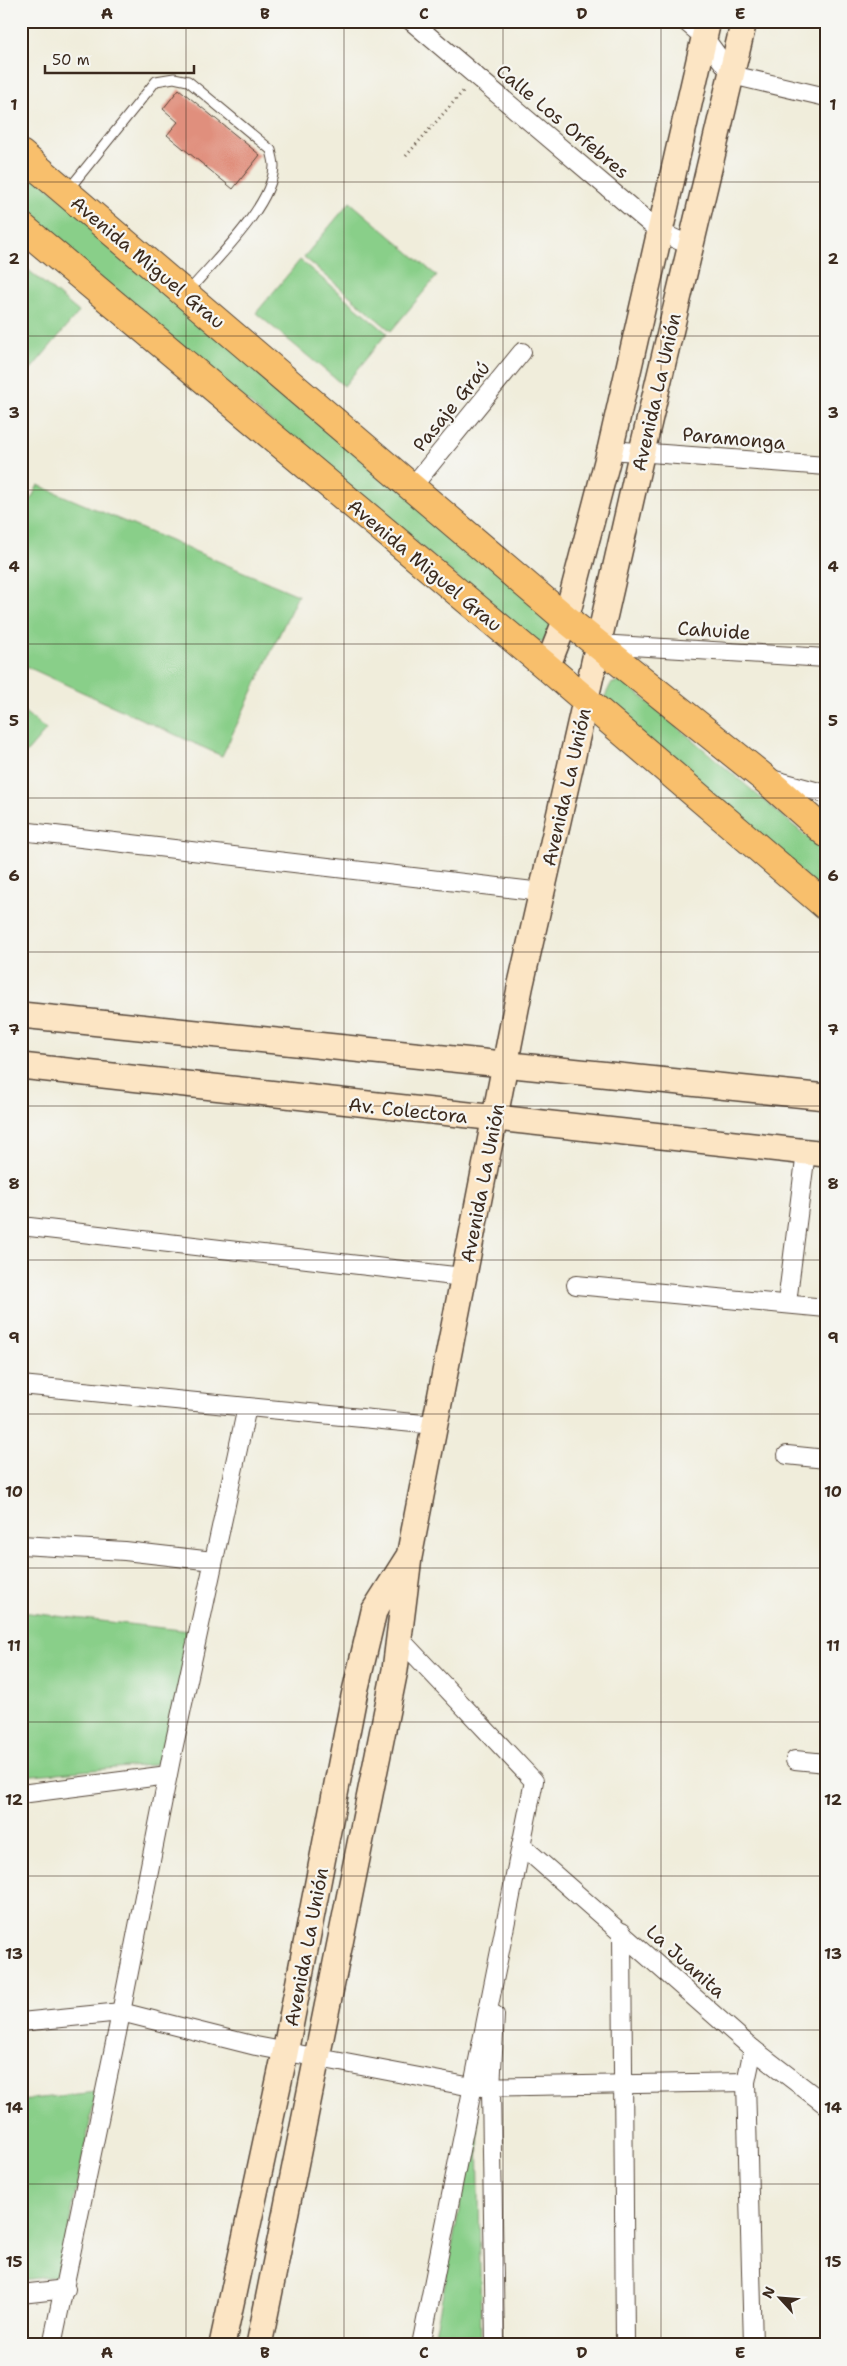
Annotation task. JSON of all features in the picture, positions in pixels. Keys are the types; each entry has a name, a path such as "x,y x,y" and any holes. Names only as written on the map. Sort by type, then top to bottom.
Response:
{"main road":[{"name":"Avenida Miguel Grau","path":"21,154 566,619 764,778 826,833"},
{"name":"Avenida Miguel Grau","path":"21,226 547,667 826,906"}],"street":[{"name":"Calle Los Orfebres","path":"411,21 660,232 691,246"},
{"path":"685,21 706,29 732,75 826,97"},
{"name":"Avenida La Unión","path":"259,2345 396,1670 409,1557 505,1064 642,451 744,21"},
{"name":"Avenida La Unión","path":"547,667 566,619 610,450 706,29"},
{"name":"Pasaje Graú","path":"412,487 522,352"},
{"name":"Paramonga","path":"610,450 825,461"},
{"name":"Cahuide","path":"599,644 826,658"},
{"path":"764,778 826,794"},
{"path":"21,831 542,892"},
{"path":"21,1015 826,1097"},
{"name":"Av. Colectora","path":"21,1066 494,1120 816,1153"},
{"path":"787,1303 816,1153"},
{"path":"21,1226 463,1278"},
{"path":"576,1285 826,1308"},
{"path":"21,1384 434,1425"},
{"path":"52,2345 66,2289 168,1774 247,1407"},
{"path":"787,1455 826,1459"},
{"path":"21,1545 125,1552 213,1561"},
{"name":"Avenida La Unión","path":"222,2345 286,2053 354,1696 374,1611 409,1557"},
{"path":"400,1639 534,1781 421,2345"},
{"path":"795,1760 826,1763"},
{"path":"21,1794 168,1774"},
{"name":"La Juanita","path":"521,1845 754,2049 826,2105"},
{"path":"622,1932 624,2345"},
{"path":"495,2345 491,2088 498,1958"},
{"path":"21,2022 122,2012 286,2053 472,2087 746,2082"},
{"path":"753,2345 746,2082 754,2049"},
{"path":"21,2294 66,2289"}],"lane":[{"path":"66,192 156,81 174,78 188,81 271,150 274,166 266,193 256,212 186,294"}],"path":[{"path":"406,156 476,76"}],"green space":[{"path":"21,164 557,619 544,642 532,640 21,212"},
{"path":"350,202 437,276 391,331 304,257"},
{"path":"300,260 387,333 344,386 256,313"},
{"path":"21,264 79,312 21,381"},
{"path":"38,485 298,595 222,756 21,664 21,520"},
{"path":"622,680 826,853 826,894 604,709 604,698 611,684"},
{"path":"21,709 46,730 21,759"},
{"path":"21,1612 190,1631 164,1759 152,1765 21,1776"},
{"path":"96,2092 59,2276 21,2280 21,2100"},
{"path":"478,2112 481,2345 433,2345"}],"building":[{"path":"179,89 260,155 233,189 167,135 178,122 163,109"}]}
